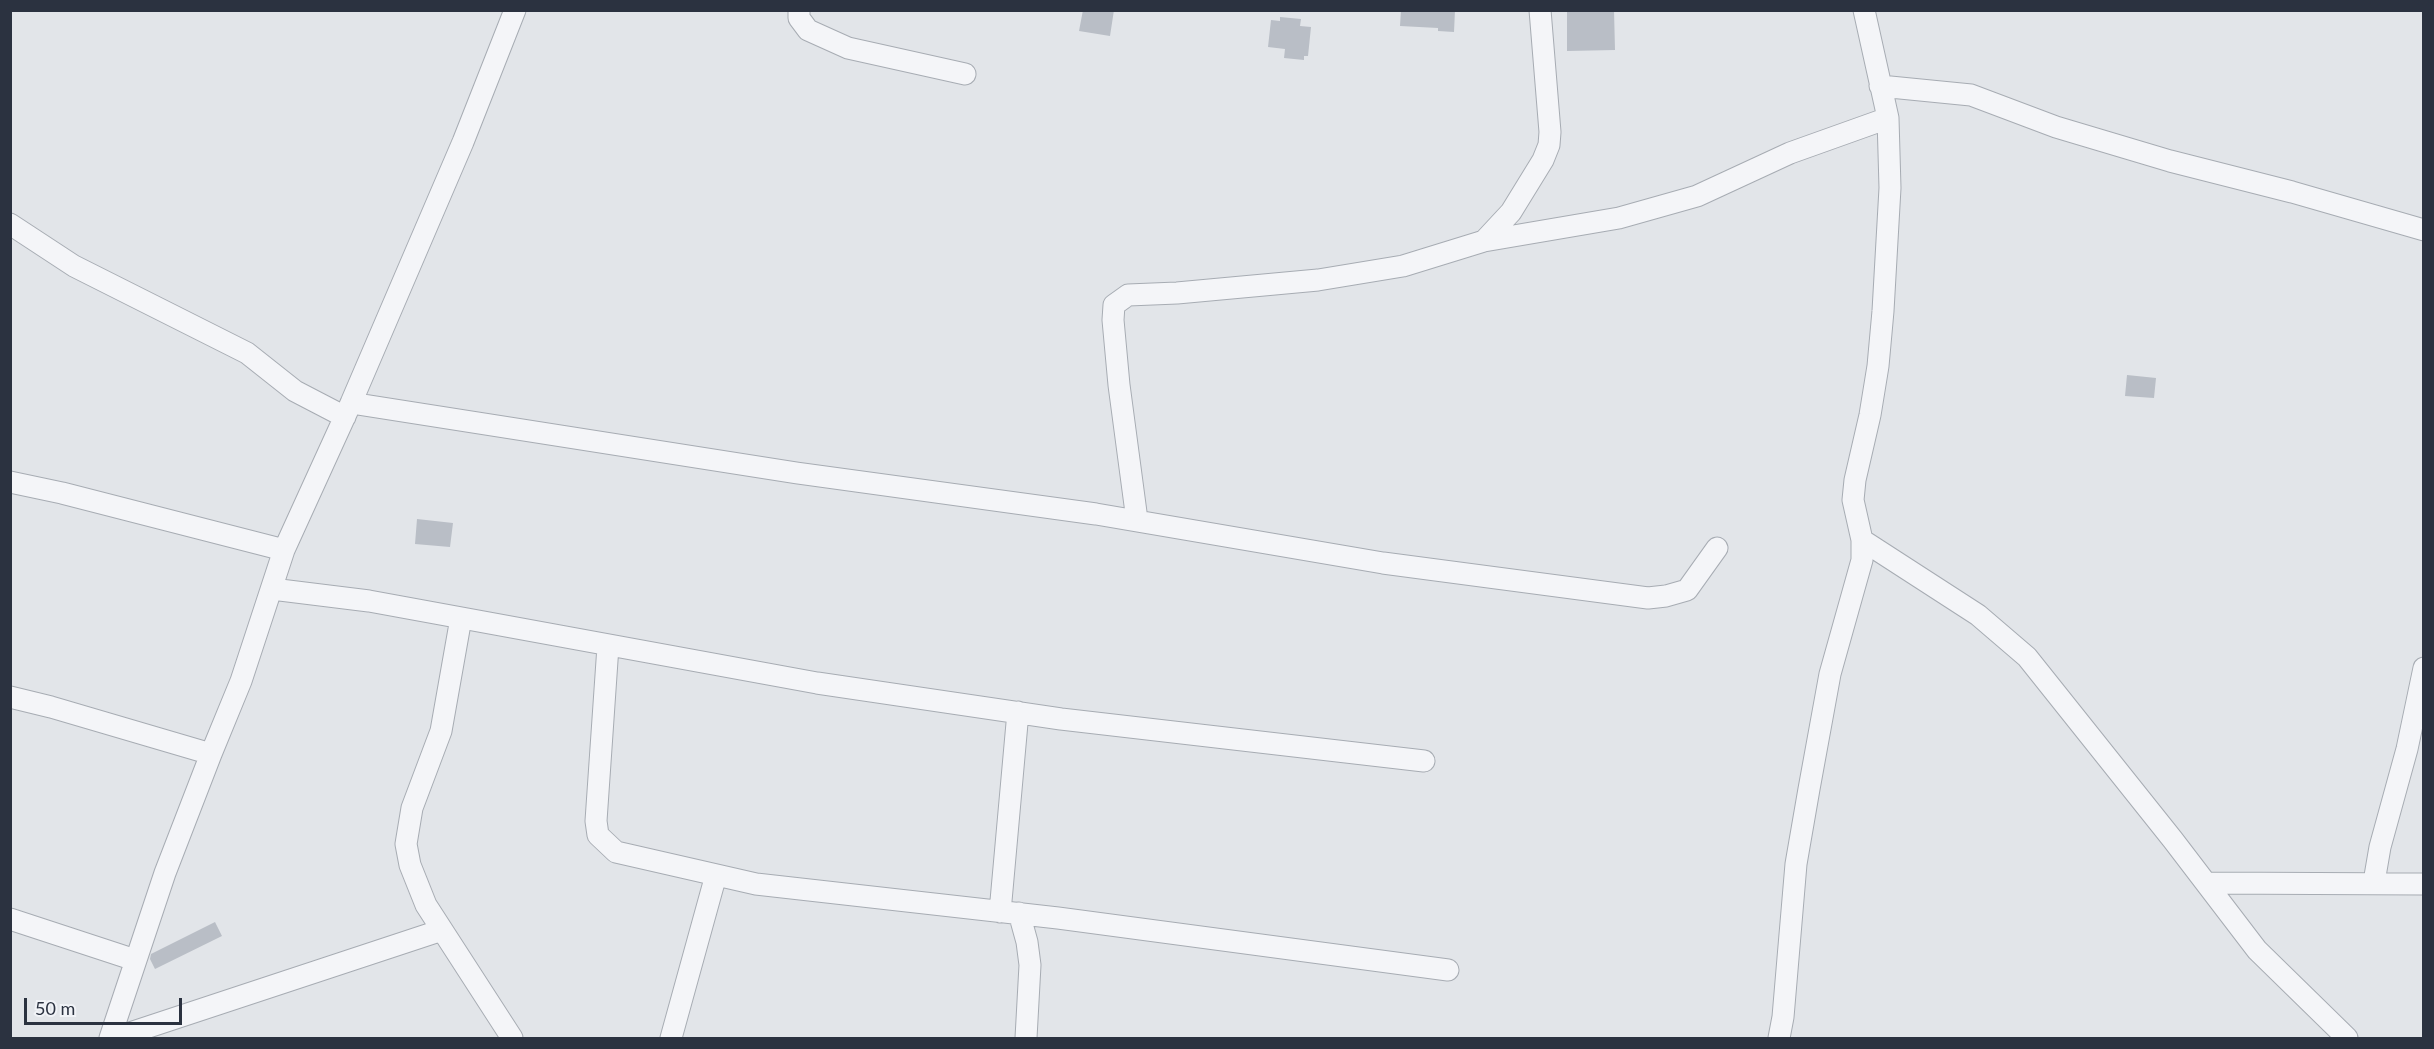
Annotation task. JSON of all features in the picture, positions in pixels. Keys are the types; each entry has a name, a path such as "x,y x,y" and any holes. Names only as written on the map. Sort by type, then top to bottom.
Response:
{"street":[{"path":"110,1038 135,960 210,754 241,681 284,550 348,410 463,142 515,10"},
{"path":"799,10 799,18 808,30 848,48 965,74"},
{"path":"1484,241 1511,212 1543,160 1549,145 1550,132 1540,10"},
{"path":"1779,1038 1783,1017 1798,853 1830,674 1862,560 1862,540 1854,500 1855,480 1870,415 1878,366 1890,188 1888,118 1864,10"},
{"path":"1880,86 1971,95 2067,130 2169,161 2292,192 2424,230"},
{"path":"1137,520 1113,320 1114,306 1128,295 1318,280 1403,266 1484,241 1619,218 1697,196 1790,153 1888,118"},
{"path":"10,224 74,266 247,353 301,394 348,410 1137,520 1383,563 1648,598 1687,590 1717,548"},
{"path":"10,482 62,493 284,550"},
{"path":"1862,540 1978,615 2027,657 2258,951 2347,1038"},
{"path":"272,589 369,602 817,683 1018,712 1425,761"},
{"path":"461,618 441,731 412,808 406,844 410,865 426,905 512,1038"},
{"path":"608,646 596,821 598,835 616,852 756,884 1010,913 1448,970"},
{"path":"2374,882 2380,847 2407,749 2424,668"},
{"path":"10,697 51,706 210,754"},
{"path":"1018,712 1010,913 1027,942 1030,965 1026,1038"},
{"path":"671,1038 716,875"},
{"path":"2207,884 2276,885 2374,882 2424,884"},
{"path":"10,919 135,960"},
{"path":"116,1038 442,930"}],"building":[{"path":"1083,10 1114,10 1110,36 1079,31"},
{"path":"1401,10 1455,10 1454,32 1438,31 1438,28 1400,26"},
{"path":"1614,10 1615,50 1567,51 1567,11"},
{"path":"1280,17 1301,19 1300,26 1311,27 1308,56 1304,56 1304,60 1284,58 1285,49 1268,47 1271,20 1280,21"},
{"path":"2127,375 2156,378 2154,398 2125,396"},
{"path":"417,519 453,523 450,547 415,544"},
{"path":"215,922 222,936 155,969 150,959 151,954"}]}
